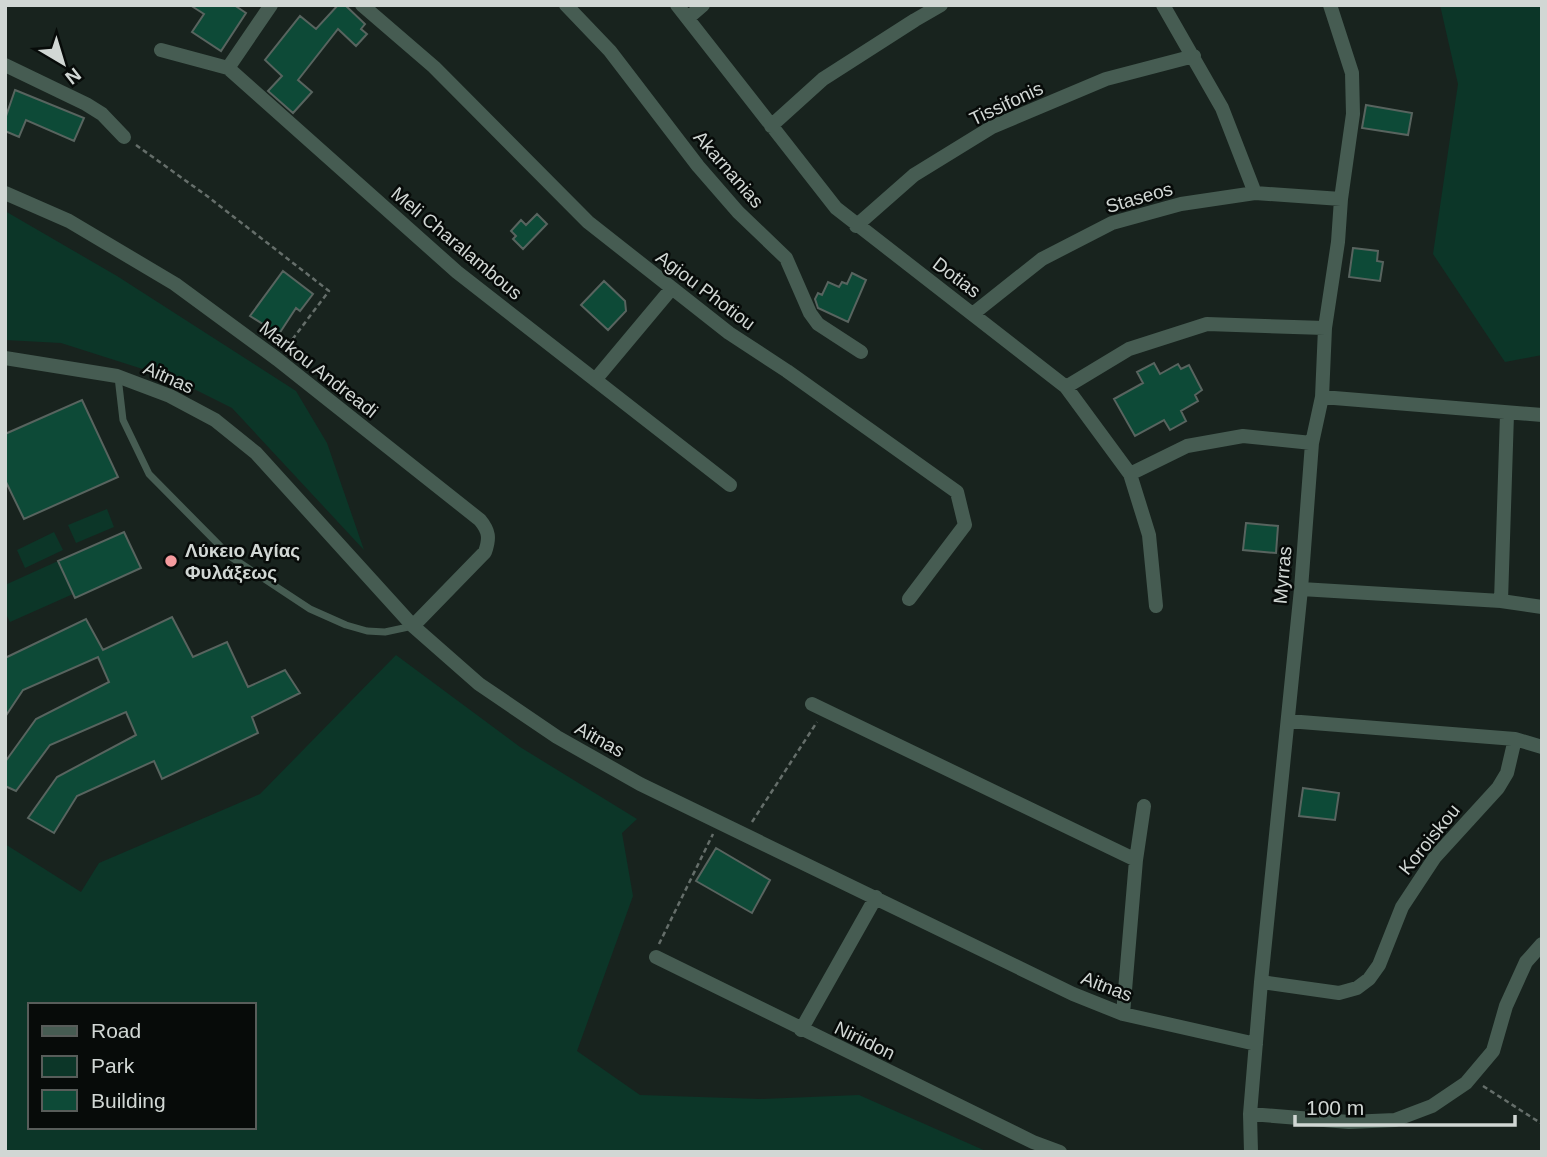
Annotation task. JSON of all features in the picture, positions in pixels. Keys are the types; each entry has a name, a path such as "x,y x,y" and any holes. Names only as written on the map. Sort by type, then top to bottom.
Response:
{"street":[{"path":"161,50 228,68 271,5"},
{"name":"Agiou Photiou","path":"362,5 434,67 588,222 729,333 957,492 965,525 909,599"},
{"name":"Akarnanias","path":"566,5 610,51 698,166 738,212 786,258 810,313 818,324 861,352"},
{"name":"Dotias","path":"677,5 836,208 1066,387 1130,474 1149,535 1156,606"},
{"path":"688,18 703,5"},
{"path":"771,126 823,79 941,5"},
{"path":"1163,5 1222,108 1255,193"},
{"name":"Myrras","path":"1251,1152 1250,1114 1261,982 1301,589 1312,443 1322,397 1325,328 1353,114 1352,73 1329,5"},
{"name":"Tissifonis","path":"856,226 914,175 992,127 1106,79 1194,56"},
{"path":"5,65 86,103 102,114 124,137"},
{"name":"Meli Charalambous","path":"228,68 457,272 730,485"},
{"name":"Markou Andreadi","path":"5,193 69,221 175,284 277,359 460,502 487,528 489,541 485,552 414,626"},
{"name":"Staseos","path":"974,313 1042,259 1112,223 1181,204 1255,193 1341,199"},
{"path":"595,380 672,288"},
{"path":"1066,387 1129,349 1207,324 1325,328"},
{"name":"Aitnas","path":"5,358 117,376 170,396 215,420 256,453 414,626 479,684 557,737 640,784 1073,994 1123,1014 1256,1045"},
{"path":"1322,397 1542,415"},
{"path":"1501,601 1507,414"},
{"path":"1130,474 1187,446 1243,436 1312,443"},
{"path":"1301,589 1501,601 1542,607"},
{"path":"818,707 1136,860"},
{"path":"1288,721 1515,739 1542,747"},
{"name":"Koroiskou","path":"1261,982 1339,993 1357,988 1369,978 1379,965 1402,907 1435,857 1498,788 1507,773 1515,739"},
{"path":"1123,1014 1136,860 1144,806"},
{"path":"801,1030 876,897"},
{"path":"1250,1114 1349,1122 1395,1120 1432,1106 1470,1078 1493,1051 1506,1006 1526,962 1542,944"},
{"name":"Niriidon","path":"656,957 1033,1142 1060,1152"}],"lane":[{"path":"117,376 123,420 149,474 231,556 310,609 346,625 367,631 385,632 414,626"}],"path":[{"path":"124,137 207,196 329,291 277,359"},
{"path":"744,834 818,707"},
{"path":"656,957 654,952 720,822"},
{"path":"1470,1078 1542,1124"}],"green space":[{"path":"1440,5 1542,5 1542,355 1505,362 1433,254 1458,84"},
{"path":"5,211 117,276 296,391 327,443 364,550 232,408 174,379 61,343 5,340"},
{"path":"107,509 114,527 76,543 68,525"},
{"path":"54,532 63,550 25,568 17,550"},
{"path":"58,561 73,594 10,622 5,612 5,585"},
{"path":"396,655 520,747 637,819 622,833 633,896 577,1051 640,1095 760,1099 859,1095 988,1152 5,1152 5,844 81,892 99,863 260,794"}],"building":[{"path":"190,5 234,5 246,13 221,51 192,32 204,14"},
{"path":"338,5 345,5 365,24 361,29 367,34 356,46 338,29 298,80 312,92 293,113 268,91 282,76 265,60 300,16 316,29"},
{"path":"15,90 84,118 74,141 26,120 19,137 5,131 5,119"},
{"path":"1366,105 1412,113 1408,135 1362,128"},
{"path":"537,214 547,224 523,249 513,239 516,236 511,231 521,220 526,225"},
{"path":"1353,248 1378,251 1377,261 1383,262 1380,281 1349,277"},
{"path":"283,271 313,294 300,311 296,308 279,334 250,316"},
{"path":"852,273 866,280 848,322 818,308 815,299 818,293 822,295 828,282 839,287 842,282 847,284"},
{"path":"604,281 625,301 626,311 608,330 581,305"},
{"path":"1154,363 1160,374 1178,364 1181,369 1189,365 1202,390 1195,395 1198,401 1181,411 1186,421 1170,430 1164,420 1135,436 1114,399 1143,383 1137,372"},
{"path":"82,400 118,477 24,519 5,480 5,434"},
{"path":"1246,523 1278,526 1276,553 1243,550"},
{"path":"124,532 141,568 75,598 58,561"},
{"path":"172,617 193,657 227,642 248,687 285,670 300,693 252,717 258,733 162,779 154,761 77,796 54,833 28,818 57,777 136,735 126,712 50,745 16,791 5,786 5,762 36,719 109,682 98,657 23,690 5,717 5,658 86,619 103,650"},
{"path":"1303,788 1339,793 1335,820 1299,816"},
{"path":"716,848 770,880 752,913 696,881"}],"place":[{"name":"Λύκειο Αγίας Φυλάξεως","path":"171,561"}]}
